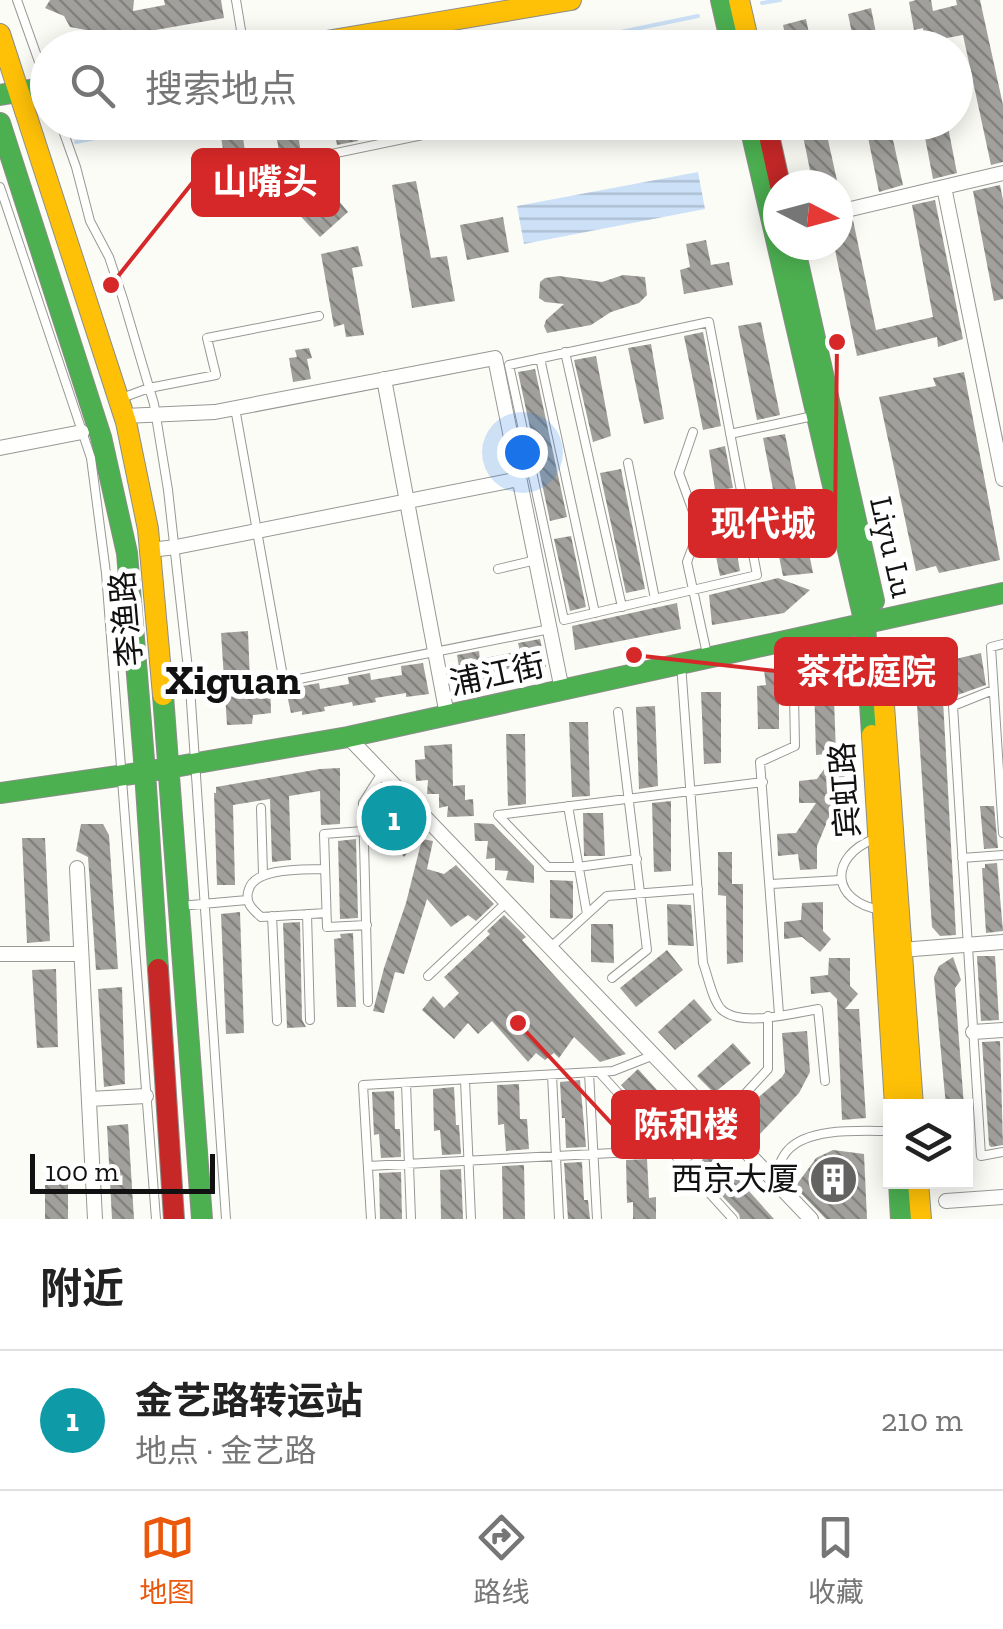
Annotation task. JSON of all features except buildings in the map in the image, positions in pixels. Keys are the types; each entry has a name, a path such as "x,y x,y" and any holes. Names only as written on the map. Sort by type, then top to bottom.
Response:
{"main road":[{"path":"393,30 571,0"},
{"path":"721,0 728,30"},
{"path":"739,0 746,30"},
{"name":"李渔路","path":"0,34 10,94 121,407 148,529 170,767 202,1219"},
{"name":"李渔路","path":"0,123 101,436 127,553 174,1219"},
{"name":"宾虹路","path":"753,140 817,416 871,622 878,838 894,1099"},
{"path":"770,140 777,170"},
{"name":"Liyu Lu","path":"797,260 871,622 912,1099"},
{"name":"浦江街","path":"0,793 348,737 1003,592"},
{"path":"900,1189 902,1219"},
{"path":"919,1189 921,1219"}],"street":[{"path":"853,208 1003,173"},
{"path":"944,187 1003,479"},
{"path":"121,407 155,413 214,412 495,358 562,690"},
{"path":"384,379 447,715"},
{"path":"0,448 82,432"},
{"path":"150,550 519,479"},
{"path":"348,737 811,1219"},
{"path":"76,868 95,1219"},
{"path":"901,950 1003,942"},
{"path":"0,954 81,954"},
{"path":"972,1032 1003,1030"},
{"path":"88,1099 146,1096"},
{"path":"946,1201 1003,1197"}],"lane":[{"path":"18,0 30,35"},
{"path":"236,0 241,30"},
{"path":"66,140 90,221 114,271 149,388 176,547 190,687 226,1219"},
{"path":"230,176 400,140"},
{"path":"0,187 92,458 106,573 156,1219"},
{"path":"121,407 149,388 216,375 207,338 319,316"},
{"path":"709,322 757,575 564,620 508,365 565,352 709,322"},
{"path":"565,352 622,606"},
{"path":"540,358 596,613"},
{"path":"235,408 284,682 550,629"},
{"path":"730,434 817,416"},
{"path":"694,432 678,473 695,517 688,562 708,658"},
{"path":"628,463 655,599"},
{"path":"498,569 536,560"},
{"path":"1003,644 990,647 1003,833"},
{"path":"681,664 703,963 719,1007 733,1017 818,1009 824,1080"},
{"path":"993,690 953,706 981,1156 1003,1152"},
{"path":"779,1014 760,762 795,746 794,694"},
{"path":"612,978 648,950 618,712"},
{"path":"368,1002 362,803 382,773"},
{"path":"637,859 548,867 498,816 763,782"},
{"path":"568,806 587,914"},
{"path":"261,808 263,874"},
{"path":"363,831 324,834 326,927 367,925"},
{"path":"878,838 861,844 847,856 840,874 852,900 866,908 882,910"},
{"path":"962,858 1003,855"},
{"path":"324,868 263,874 254,879 247,900 261,917 326,912"},
{"path":"771,884 842,880"},
{"path":"550,948 607,896 698,889"},
{"path":"180,906 247,900"},
{"path":"428,976 507,902"},
{"path":"307,914 310,1020"},
{"path":"272,916 277,1021"},
{"path":"733,1107 768,1069 768,1016"},
{"path":"371,1219 363,1085 612,1071 654,1056"},
{"path":"594,1072 734,1219"},
{"path":"594,1072 597,1219"},
{"path":"552,1075 560,1219"},
{"path":"465,1080 471,1219"},
{"path":"406,1083 411,1219"},
{"path":"682,1164 720,1124"},
{"path":"773,1179 786,1151 806,1136 883,1132"},
{"path":"368,1166 671,1150"}],"water":[{"path":"698,172 705,209 524,244 517,206"}],"waterway":[{"path":"762,3 780,0"},
{"path":"630,30 698,16"},
{"path":"76,142 86,140"}],"traffic: fast":[{"path":"721,0 728,30"},
{"path":"0,95 30,90"},
{"path":"0,123 101,437 127,553 158,969"},
{"path":"753,140 865,624 872,735"},
{"path":"797,260 874,601"},
{"path":"0,793 348,737 1003,593"},
{"path":"163,695 202,1219"},
{"path":"899,1189 901,1219"}],"traffic: slow":[{"path":"392,30 571,0"},
{"path":"739,0 746,30"},
{"path":"0,34 30,126"},
{"path":"34,140 126,422 148,529 163,695"},
{"path":"880,650 912,1099"},
{"path":"872,735 895,1099"},
{"path":"919,1189 921,1219"}],"traffic: jam":[{"path":"770,140 777,170"},
{"path":"158,969 174,1219"}],"place":[{"name":"山嘴头","path":"111,285"},
{"name":"现代城","path":"837,342"},
{"name":"茶花庭院","path":"634,655"},
{"name":"金艺路转运站","path":"394,818"},
{"name":"陈和楼","path":"518,1023"},
{"name":"西京大厦","path":"834,1179"}],"district":[{"name":"Xiguan","path":"233,679"}]}
